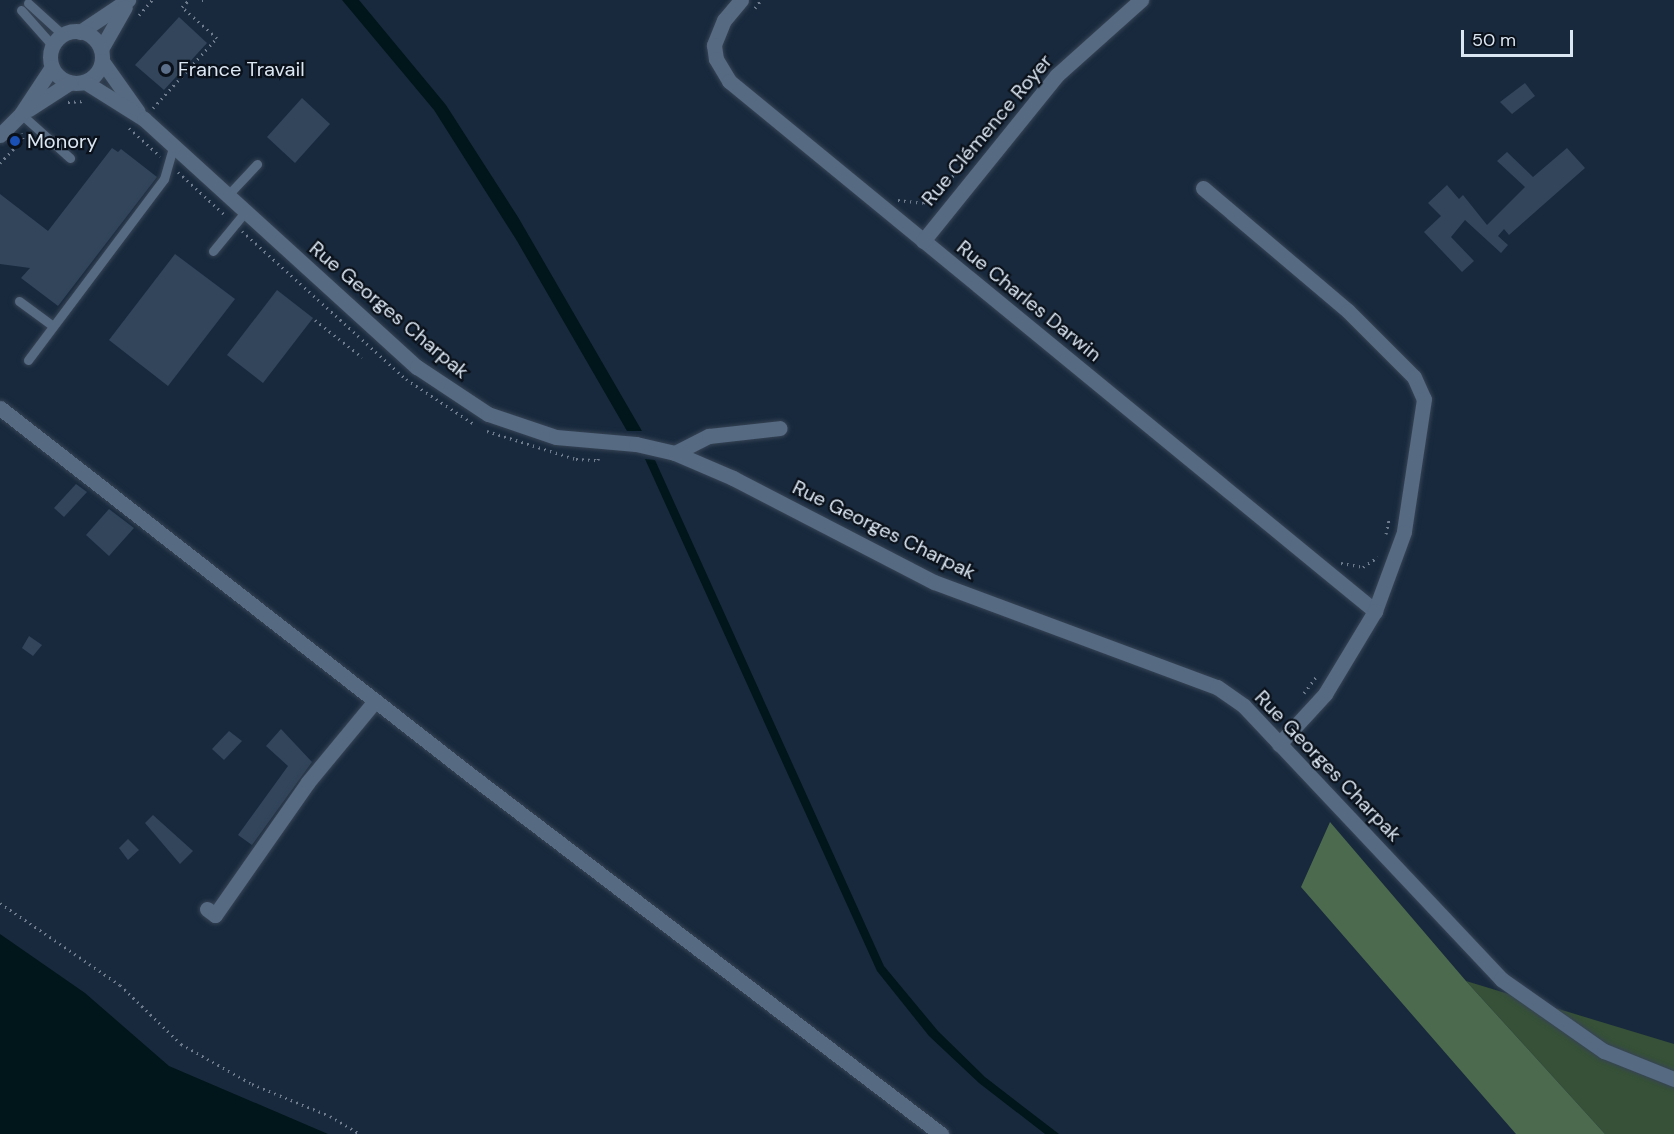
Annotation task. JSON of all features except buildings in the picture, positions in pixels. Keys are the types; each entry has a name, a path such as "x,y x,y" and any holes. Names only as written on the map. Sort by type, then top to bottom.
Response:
{"street":[{"path":"25,119 52,67 58,40 80,32 128,0"},
{"path":"0,135 25,119 69,83 85,82 96,74 101,55 128,0"},
{"name":"Rue Charles Darwin","path":"741,0 724,20 714,45 725,76 1375,611"},
{"name":"Rue Clémence Royer","path":"923,241 1057,75 1141,0"},
{"path":"80,32 93,37 101,55"},
{"name":"Rue Georges Charpak","path":"101,55 173,147 227,196 240,218 452,394 530,431 601,443 636,444 675,453 733,478 934,582 1217,687 1244,706 1501,979 1574,1033 1604,1051 1674,1079"},
{"path":"52,67 69,83"},
{"name":"Rue Georges Charpak","path":"85,82 145,112"},
{"path":"1203,188 1332,296 1413,377 1424,399 1424,412 1404,532 1375,611 1325,694 1279,744"},
{"path":"0,408 375,701 941,1134"},
{"path":"675,453 709,436 780,428"},
{"path":"207,909 215,915 308,782 375,701"}],"lane":[{"path":"28,3 58,40"},
{"path":"21,10 58,40"},
{"path":"25,119 70,158"},
{"path":"28,360 164,179 173,147"},
{"path":"227,196 257,164"},
{"path":"213,251 240,218"},
{"path":"19,301 53,326"}],"path":[{"path":"137,17 152,0"},
{"path":"145,112 151,110 217,38 182,7 189,0"},
{"path":"749,15 761,0"},
{"path":"63,104 82,100 99,106 107,95"},
{"path":"0,163 23,140 21,133 25,119"},
{"path":"123,124 169,164 240,218 406,379 459,416 515,442 576,459 598,460 601,443"},
{"path":"888,192 906,207"},
{"path":"315,320 362,357"},
{"path":"1383,545 1390,516"},
{"path":"1338,560 1356,568 1369,565 1380,554 1378,563"},
{"path":"1296,702 1318,674"},
{"path":"0,903 120,985 181,1044 252,1084 330,1116 360,1134"}],"green space":[{"path":"1330,822 1466,981 1605,1134 1516,1134 1301,887"},
{"path":"1466,981 1674,1044 1674,1134 1605,1134"}],"shaded area":[{"path":"342,0 359,0 446,105 518,217 642,431 627,431 517,241 434,110"},
{"path":"645,459 655,460 884,966 938,1031 985,1077 1059,1134 1045,1134 979,1083 929,1036 877,971"},
{"path":"0,934 85,993 169,1066 328,1134 0,1134"}],"place":[{"name":"France Travail","path":"166,69"},
{"name":"Monory","path":"15,141"}]}
